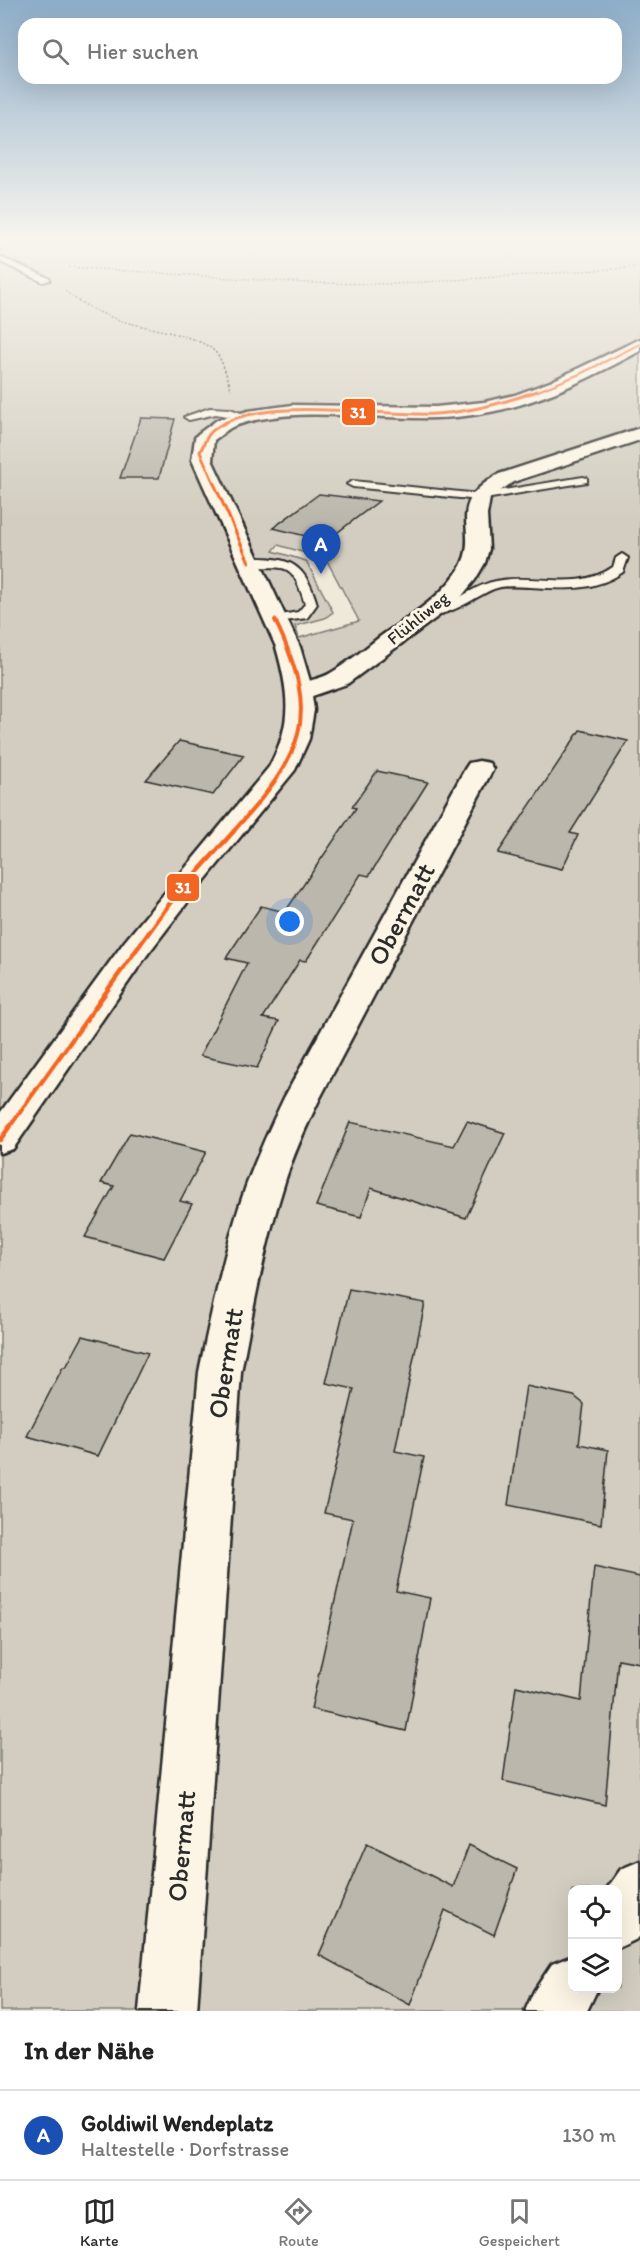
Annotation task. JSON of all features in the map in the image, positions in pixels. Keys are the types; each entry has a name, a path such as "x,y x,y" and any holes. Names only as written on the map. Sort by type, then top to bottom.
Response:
{"street":[{"path":"0,1140 136,948 189,880 281,770 293,750 300,730 301,692 288,647 200,453 204,441 211,432 237,413 290,411 398,414 472,410 528,398 554,388 640,344"},
{"path":"479,496 490,486 506,478 640,434"},
{"name":"Flühliweg","path":"301,692 324,686 343,676 445,600 474,563 477,543 476,504 479,496"},
{"name":"Obermatt","path":"168,2011 220,1372 250,1236 279,1147 298,1108 479,769"},
{"path":"622,1914 640,1888"},
{"path":"554,2011 568,1991"}],"lane":[{"path":"189,417 211,411 237,413"},
{"path":"353,484 479,496 583,480"},
{"path":"432,610 454,607 496,584 567,585 602,580 619,569 622,558"},
{"path":"249,562 279,562 294,568 299,571 309,592 311,604 302,615 275,620"}],"path":[{"path":"166,331 208,346 216,352 231,385 237,413"}],"shaded area":[{"path":"0,331 640,331 640,2011 0,2011","holes":["278,545 326,559 359,621 299,638 295,626 325,618 333,612 306,561 273,551"]}],"building":[{"path":"141,418 175,419 159,478 120,478"},
{"path":"319,494 379,501 326,541 273,528"},
{"path":"580,730 628,741 570,833 578,835 562,869 498,853"},
{"path":"179,741 244,755 213,795 146,780"},
{"path":"377,771 428,782 369,876 361,874 306,961 300,960 263,1018 279,1021 257,1068 200,1056 247,963 226,958 261,906 285,912 356,808 352,807"},
{"path":"467,1121 505,1133 466,1218 371,1188 361,1217 316,1206 350,1122 454,1146"},
{"path":"130,1133 206,1152 180,1201 192,1204 164,1258 85,1237 114,1186 101,1183"},
{"path":"349,1289 425,1303 395,1451 424,1457 396,1591 430,1598 406,1731 311,1709 353,1519 324,1513 354,1389 326,1383"},
{"path":"83,1336 148,1353 98,1456 27,1436 63,1367 66,1367"},
{"path":"526,1386 574,1396 584,1404 579,1444 608,1450 601,1524 508,1505"},
{"path":"594,1567 640,1577 640,1663 618,1659 605,1805 503,1781 516,1686 581,1701"},
{"path":"367,1843 453,1887 469,1845 517,1869 494,1935 445,1910 410,2005 319,1955"}],"transit line":[{"name":"31","path":"249,562 200,452 211,432 229,421 275,411 327,410 417,414 475,409 540,391 640,344"},
{"name":"31","path":"0,1140 148,932 186,884 263,796 292,751 300,729 302,701 297,673 275,620"}],"place":[{"name":"Goldiwil Wendeplatz","path":"321,574"}]}
